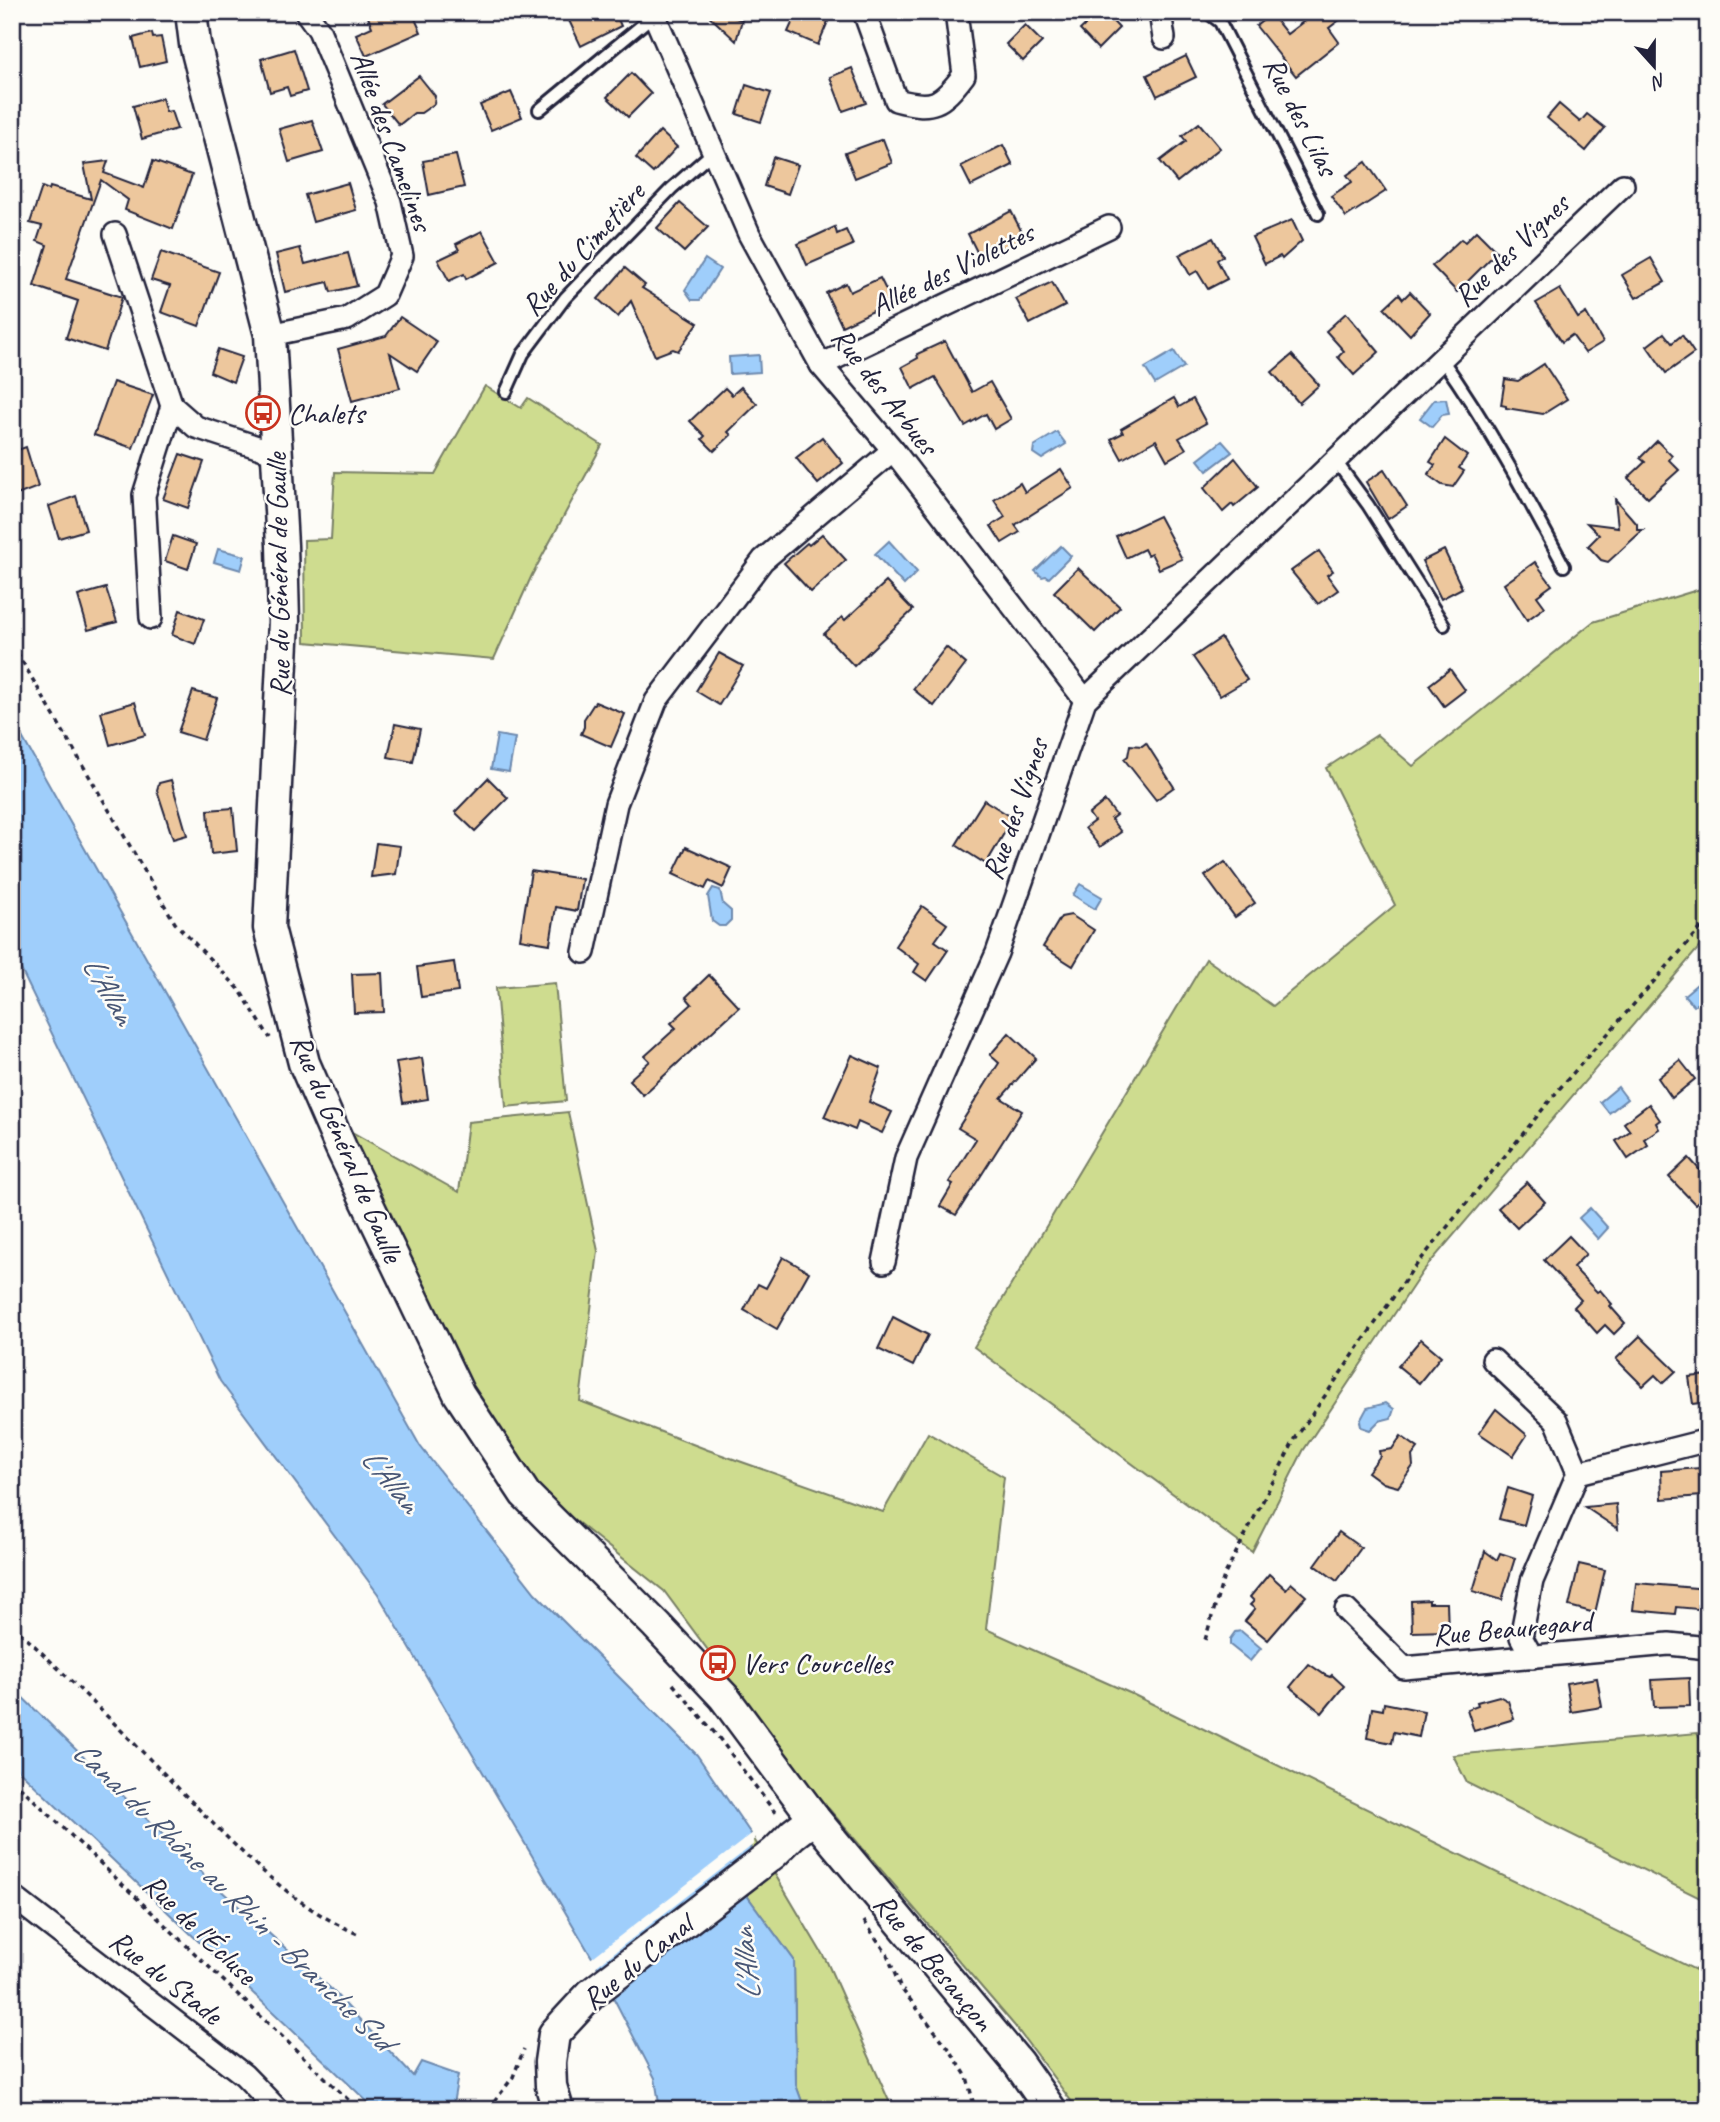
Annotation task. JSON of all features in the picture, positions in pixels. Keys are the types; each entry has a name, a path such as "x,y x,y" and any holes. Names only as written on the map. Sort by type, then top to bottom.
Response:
{"main road":[{"name":"Rue du Général de Gaulle","path":"191,12 195,44 270,335 284,621 269,928 304,1063 341,1148 459,1394 525,1494 656,1625 724,1698 814,1818"},
{"name":"Rue du Canal","path":"558,2110 551,2086 550,2062 554,2034 591,1994 780,1848 814,1818"},
{"name":"Rue de Besançon","path":"814,1818 1018,2063 1051,2110"}],"street":[{"name":"Allée des Camelines","path":"270,335 347,319 384,295 402,256 390,202 319,30 306,12"},
{"path":"864,12 896,100 922,107 948,96 964,75 956,12"},
{"path":"1160,12 1164,38"},
{"name":"Rue des Arbues","path":"653,14 749,234 821,365 893,450 1085,700"},
{"name":"Rue des Vignes","path":"884,1262 906,1158 997,953 1085,700 1623,185"},
{"name":"Allée des Violettes","path":"821,365 1109,227"},
{"path":"115,234 172,406 196,427 276,453"},
{"path":"151,618 144,495 172,406"},
{"path":"583,952 616,804 656,701 763,560 893,450"},
{"path":"1493,1360 1556,1420 1578,1473 1532,1581 1521,1637 1532,1657"},
{"path":"1578,1473 1708,1440"},
{"name":"Rue Beauregard","path":"1346,1610 1404,1668 1669,1644 1708,1648"},
{"name":"Rue du Stade","path":"12,1896 244,2075 278,2110"}],"lane":[{"name":"Rue des Lilas","path":"1207,12 1220,22 1318,214"},
{"path":"539,110 653,14"},
{"name":"Rue du Cimetière","path":"506,393 523,354 565,298 671,188 713,152"},
{"path":"1441,359 1511,466 1564,566"},
{"path":"1335,460 1368,505 1444,625"}],"path":[{"path":"1205,1640 1224,1576 1295,1439 1410,1273 1560,1088 1708,919"},
{"path":"12,1625 60,1669 243,1853 294,1897 339,1926 358,1934"},
{"name":"Rue de l'Écluse","path":"12,1779 359,2110"},
{"path":"860,1917 887,1954 900,1987 950,2050 967,2077 975,2110"}],"green space":[{"path":"485,386 521,408 528,398 602,445 532,575 494,659 305,642 304,540 331,539 335,472 435,474"},
{"path":"1704,588 1708,592 1708,937 1423,1271 1303,1451 1252,1552 974,1347 1206,959 1273,1006 1395,905 1326,768 1377,735 1413,766 1593,622"},
{"path":"555,983 566,1101 506,1107 496,988"},
{"path":"568,1112 598,1251 580,1401 883,1512 928,1433 1004,1477 986,1629 1132,1694 1708,1976 1708,2110 1078,2110 1014,2025 805,1781 664,1591 542,1494 476,1399 341,1126 459,1192 468,1122"},
{"path":"1697,1733 1708,1754 1708,1902 1467,1783 1453,1755"},
{"path":"751,1834 827,1962 893,2110 805,2110 796,2085 794,1960 748,1897"}],"water":[{"path":"705,259 720,269 700,300 692,300 685,290"},
{"path":"1174,351 1184,367 1155,384 1145,368"},
{"path":"759,355 760,372 730,374 729,357"},
{"path":"1446,399 1449,414 1442,415 1432,427 1420,418 1434,400"},
{"path":"1057,432 1066,444 1042,459 1033,453 1034,446"},
{"path":"1222,441 1232,452 1207,471 1198,460"},
{"path":"889,541 917,572 904,585 875,554"},
{"path":"1061,546 1071,556 1049,578 1042,577 1035,571"},
{"path":"218,549 245,556 241,570 214,562"},
{"name":"L'Allan","path":"12,719 420,1446 535,1593 697,1755 751,1834 748,1897 794,1960 796,2085 805,2110 660,2110 655,2078 597,1966 378,1594 220,1381 12,951"},
{"path":"497,735 515,738 509,772 491,769"},
{"path":"1080,884 1102,897 1095,909 1073,895"},
{"path":"713,888 720,890 723,904 731,911 731,920 725,926 719,926 712,921 708,896"},
{"path":"1708,975 1708,995 1694,1006 1684,995"},
{"path":"1618,1087 1627,1099 1609,1113 1600,1102"},
{"path":"1590,1208 1608,1228 1598,1239 1579,1218"},
{"path":"1386,1403 1394,1409 1391,1418 1379,1421 1370,1430 1361,1427 1360,1421 1367,1408"},
{"path":"1241,1631 1261,1648 1250,1661 1230,1645 1230,1639 1235,1632"},
{"path":"12,1687 207,1878 330,1988 413,2076 421,2062 458,2075 452,2110 376,2110 12,1764"}],"pier":[{"path":"754,1832 754,1844 594,1968 589,1960"}],"building":[{"path":"366,12 412,12 421,32 366,56 356,34 372,27"},
{"path":"565,12 615,12 621,26 581,46"},
{"path":"705,12 718,12 742,20 736,41"},
{"path":"797,12 832,12 818,45 788,32"},
{"path":"1099,12 1104,12 1119,28 1098,49 1080,30"},
{"path":"1316,12 1350,12 1329,28 1339,42 1296,76 1256,26 1271,14 1287,34"},
{"path":"1025,25 1042,42 1023,61 1006,44"},
{"path":"152,33 153,38 161,37 166,61 140,67 133,38"},
{"path":"294,49 307,91 290,96 287,87 270,92 261,59"},
{"path":"1186,56 1196,77 1157,96 1147,75"},
{"path":"852,68 866,103 843,111 830,77"},
{"path":"631,73 651,94 628,117 607,97"},
{"path":"419,76 435,96 434,104 421,113 414,113 399,125 382,104"},
{"path":"746,85 771,93 761,122 737,114"},
{"path":"511,92 522,117 491,130 480,105"},
{"path":"162,98 166,112 171,111 177,129 142,139 133,106"},
{"path":"1559,104 1580,122 1587,114 1605,128 1586,151 1547,118"},
{"path":"312,120 323,152 289,162 279,129"},
{"path":"1199,123 1220,148 1177,182 1160,161 1186,141 1182,136"},
{"path":"660,131 677,147 653,173 636,158"},
{"path":"883,139 892,163 855,178 845,153"},
{"path":"1003,145 1013,165 971,186 961,166"},
{"path":"456,155 464,187 429,195 423,161"},
{"path":"773,157 798,165 788,194 764,186"},
{"path":"108,161 104,173 144,188 153,161 192,175 173,229 125,210 128,200 101,180 66,279 122,297 105,351 66,338 78,301 34,286 47,245 37,241 42,226 30,223 42,187 91,199 84,164"},
{"path":"1366,162 1386,191 1346,217 1331,196 1352,182 1347,175"},
{"path":"348,183 356,210 313,222 305,195"},
{"path":"680,203 708,227 684,252 657,228"},
{"path":"1011,211 1025,238 981,260 968,234"},
{"path":"1292,220 1302,241 1282,259 1280,256 1265,264 1252,237"},
{"path":"835,227 837,234 846,230 853,245 807,265 798,244"},
{"path":"482,231 499,262 466,279 464,274 449,281 438,260 459,250 456,244"},
{"path":"1476,231 1497,252 1457,292 1432,266 1461,239 1465,242"},
{"path":"1213,238 1223,256 1217,260 1227,279 1208,289 1197,271 1190,275 1179,255"},
{"path":"300,248 305,264 348,253 357,286 331,292 328,282 285,292 276,254"},
{"path":"161,252 219,272 199,326 161,312 170,286 151,280"},
{"path":"1651,258 1665,282 1636,298 1622,275"},
{"path":"625,268 645,285 642,288 698,323 678,351 673,349 655,356 631,301 618,317 598,299"},
{"path":"880,278 892,302 842,326 826,293 846,283 850,292"},
{"path":"1052,282 1065,306 1030,324 1016,299"},
{"path":"1560,289 1578,318 1586,313 1603,342 1585,353 1572,335 1562,342 1536,303"},
{"path":"1410,292 1430,313 1410,335 1384,308 1399,294 1403,299"},
{"path":"1346,313 1379,352 1354,375 1338,357 1344,351 1326,331"},
{"path":"400,317 437,342 417,371 390,353 400,388 352,401 338,349 386,336"},
{"path":"1664,333 1672,343 1682,335 1694,353 1666,373 1647,346"},
{"path":"945,341 972,392 990,382 1011,419 994,429 986,414 965,426 935,377 913,389 902,367 918,358 917,354"},
{"path":"218,349 242,357 233,382 210,372"},
{"path":"1292,355 1319,385 1299,403 1272,372"},
{"path":"1544,364 1567,399 1543,414 1501,405 1505,379 1518,381"},
{"path":"113,382 153,395 133,448 94,435"},
{"path":"741,387 757,404 728,432 731,435 714,451 702,439 705,436 690,421 725,388 732,395"},
{"path":"1174,398 1179,407 1193,399 1206,423 1179,438 1186,449 1167,460 1156,440 1122,459 1111,439 1123,433 1121,429"},
{"path":"822,437 843,463 818,484 796,458"},
{"path":"1445,439 1467,456 1459,468 1464,471 1453,487 1442,485 1428,475 1435,465 1430,462"},
{"path":"1657,441 1672,456 1669,460 1679,470 1648,498 1628,478 1645,462 1640,458"},
{"path":"26,447 38,487 17,495 12,479 12,452"},
{"path":"180,454 204,462 188,508 163,499"},
{"path":"1235,458 1258,487 1234,507 1232,504 1223,512 1204,488"},
{"path":"1061,469 1073,488 1015,525 1020,532 1002,543 991,526 1005,517 994,500 1020,483 1025,492"},
{"path":"1384,470 1407,506 1388,519 1366,482"},
{"path":"76,496 86,530 59,538 49,506"},
{"path":"1615,499 1637,524 1637,530 1643,530 1608,562 1601,560 1588,546 1599,535 1587,523 1618,527"},
{"path":"1159,516 1182,559 1159,569 1151,553 1147,555 1144,549 1126,558 1116,536"},
{"path":"822,534 846,560 811,592 784,563"},
{"path":"173,536 196,544 188,569 165,561"},
{"path":"1444,550 1462,588 1441,599 1422,561"},
{"path":"1319,551 1333,571 1327,575 1338,590 1318,604 1291,571"},
{"path":"1535,562 1552,585 1537,596 1545,607 1527,620 1504,584"},
{"path":"1078,568 1120,607 1095,632 1054,592"},
{"path":"886,582 913,610 854,666 824,634 842,617 845,620"},
{"path":"106,588 117,622 88,630 78,596"},
{"path":"180,610 204,619 195,644 172,635"},
{"path":"1221,638 1247,680 1220,696 1193,657"},
{"path":"946,647 966,664 934,706 913,689"},
{"path":"719,653 743,666 719,705 696,691"},
{"path":"1450,669 1465,690 1444,706 1429,685"},
{"path":"193,691 217,698 203,740 178,732"},
{"path":"135,702 145,735 110,745 101,712"},
{"path":"595,702 625,714 611,747 581,734 584,719"},
{"path":"395,724 420,729 413,762 388,757"},
{"path":"1146,743 1174,787 1156,800 1124,759 1128,756 1130,745 1142,746"},
{"path":"488,778 508,798 475,831 455,812"},
{"path":"171,780 187,835 173,839 157,790 159,783"},
{"path":"984,800 1013,818 986,864 956,845"},
{"path":"1105,801 1116,815 1111,819 1121,832 1100,847 1085,828 1094,821 1089,814"},
{"path":"233,808 237,851 211,854 208,810"},
{"path":"376,843 400,846 396,874 371,877"},
{"path":"686,847 732,868 723,888 709,881 705,889 673,874"},
{"path":"1225,862 1255,903 1235,917 1205,876"},
{"path":"531,871 582,879 577,911 556,907 550,944 520,939"},
{"path":"922,906 947,924 935,941 948,950 927,981 914,972 919,964 895,946"},
{"path":"1071,915 1094,930 1073,966 1043,947 1061,917"},
{"path":"454,962 458,992 421,997 417,967"},
{"path":"382,973 384,1012 354,1013 352,974"},
{"path":"709,975 739,1007 643,1095 629,1080 650,1061 645,1056 676,1028 671,1023 692,1004 686,997"},
{"path":"1009,1033 1036,1058 1001,1098 1022,1111 956,1215 940,1206 953,1184 949,1182 976,1139 958,1128 999,1063 990,1055"},
{"path":"852,1055 881,1068 869,1102 892,1112 882,1133 858,1122 855,1130 824,1117"},
{"path":"422,1058 428,1099 403,1103 396,1062"},
{"path":"1680,1060 1695,1079 1672,1098 1658,1078"},
{"path":"1649,1104 1660,1120 1656,1123 1659,1129 1644,1139 1648,1145 1628,1159 1616,1141 1630,1131 1624,1123"},
{"path":"1689,1158 1708,1179 1708,1192 1695,1204 1669,1177"},
{"path":"1527,1182 1545,1202 1517,1228 1498,1208"},
{"path":"1569,1236 1586,1254 1573,1267 1597,1292 1600,1290 1625,1323 1614,1334 1605,1325 1597,1333 1574,1307 1581,1300 1544,1260"},
{"path":"783,1257 809,1272 777,1329 744,1310 758,1284 766,1288"},
{"path":"893,1317 928,1335 913,1366 878,1349"},
{"path":"1640,1336 1676,1371 1663,1383 1655,1375 1643,1386 1616,1359"},
{"path":"1421,1339 1441,1356 1419,1383 1398,1366"},
{"path":"1708,1375 1708,1402 1693,1404 1689,1377"},
{"path":"1496,1409 1527,1435 1513,1456 1479,1433"},
{"path":"1401,1436 1418,1448 1412,1456 1413,1466 1398,1487 1383,1483 1368,1472 1380,1456 1379,1451 1392,1449"},
{"path":"1700,1468 1702,1496 1662,1499 1661,1471"},
{"path":"1508,1488 1532,1496 1524,1525 1499,1519"},
{"path":"1616,1504 1618,1529 1585,1507"},
{"path":"1339,1532 1361,1548 1337,1581 1315,1565"},
{"path":"1485,1551 1497,1560 1500,1553 1515,1558 1502,1600 1473,1591"},
{"path":"1579,1564 1605,1570 1595,1613 1569,1606"},
{"path":"1269,1574 1286,1589 1291,1583 1306,1596 1268,1640 1245,1621 1255,1609 1250,1605 1254,1601 1250,1597"},
{"path":"1636,1583 1708,1589 1708,1610 1676,1607 1675,1614 1633,1610"},
{"path":"1429,1600 1429,1603 1447,1603 1448,1631 1412,1632 1411,1601"},
{"path":"1309,1664 1325,1675 1332,1675 1344,1686 1322,1713 1290,1687"},
{"path":"1597,1678 1602,1707 1571,1712 1566,1683"},
{"path":"1689,1678 1690,1706 1654,1707 1652,1680"},
{"path":"1499,1696 1508,1701 1514,1719 1474,1731 1467,1709 1478,1705 1477,1702"},
{"path":"1384,1703 1424,1711 1419,1737 1394,1732 1392,1743 1367,1738 1372,1708 1383,1710"}],"place":[{"name":"Chalets","path":"263,413"},
{"name":"Vers Courcelles","path":"718,1663"}],"water label":[{"name":"Canal du Rhône au Rhin - Branche Sud","path":"233,1895"}]}
